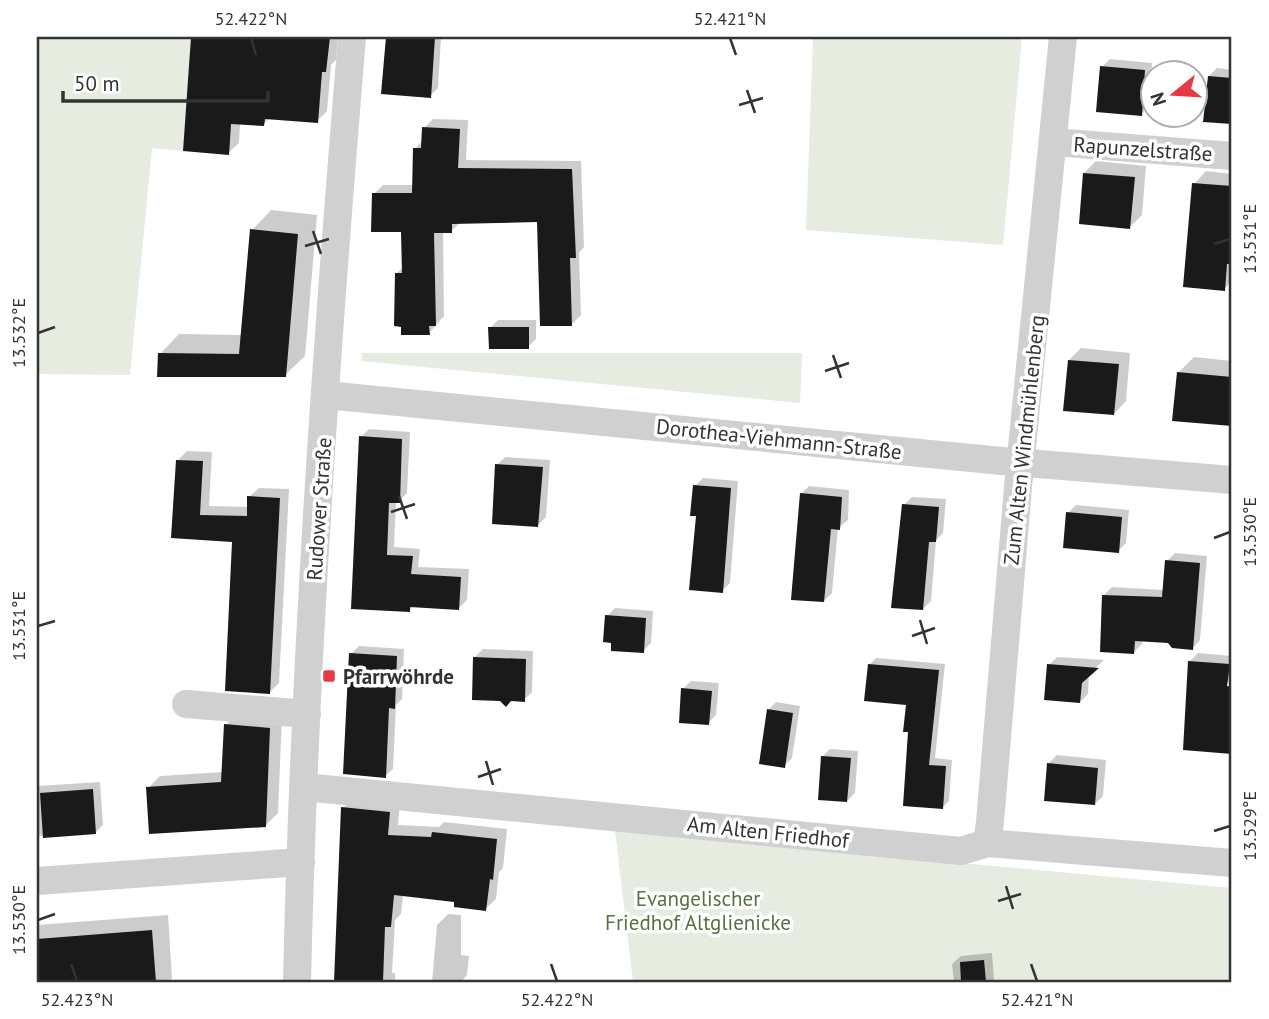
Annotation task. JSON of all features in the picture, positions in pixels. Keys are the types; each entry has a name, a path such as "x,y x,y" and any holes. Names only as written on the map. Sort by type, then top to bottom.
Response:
{"street":[{"name":"Rudower Straße","path":"297,982 307,714 326,395 352,37"},
{"name":"Zum Alten Windmühlenberg","path":"987,843 1020,463 1063,37"},
{"name":"Rapunzelstraße","path":"1054,142 1232,156"},
{"name":"Dorothea-Viehmann-Straße","path":"326,395 1020,463 1232,480"},
{"path":"186,704 307,714"},
{"name":"Am Alten Friedhof","path":"304,787 961,851 987,843 1232,863"},
{"path":"37,881 301,862"}],"green space":[{"path":"37,37 191,37 183,151 152,148 130,375 37,374"},
{"path":"813,37 1022,37 1003,245 806,230"},
{"path":"362,353 802,353 800,403 361,361"},
{"name":"Evangelischer Friedhof Altglienicke","path":"615,831 1232,888 1232,982 633,982"}],"building":[{"path":"191,37 330,37 326,72 322,72 318,123 265,119 264,126 231,124 229,155 183,151"},
{"path":"386,37 435,37 431,98 381,94"},
{"path":"1100,66 1140,70 1140,116 1096,112"},
{"path":"1210,76 1232,78 1232,124 1210,122"},
{"path":"422,127 460,129 458,168 572,169 576,258 570,258 572,326 540,326 537,222 452,224 452,233 434,233 436,326 429,326 430,335 401,335 401,327 394,326 395,273 402,273 401,232 371,232 372,193 412,193 413,148 421,148"},
{"path":"1083,173 1135,177 1130,229 1079,224"},
{"path":"1192,183 1232,186 1232,264 1227,264 1225,291 1183,287"},
{"path":"250,229 298,234 286,377 157,377 158,353 239,354"},
{"path":"488,327 529,327 529,349 489,349"},
{"path":"1068,360 1119,364 1114,415 1063,411"},
{"path":"1177,372 1232,377 1232,426 1172,421"},
{"path":"359,436 402,439 400,503 389,503 387,555 413,556 411,574 461,577 459,610 410,607 410,612 351,609"},
{"path":"176,460 203,461 200,515 247,516 247,496 280,498 270,694 225,691 232,542 171,538"},
{"path":"495,464 543,467 538,527 492,524"},
{"path":"693,485 731,488 723,593 689,590 696,516 690,516"},
{"path":"800,493 842,497 840,530 831,529 824,602 791,600"},
{"path":"902,504 939,507 936,542 929,542 923,610 891,608"},
{"path":"1066,512 1122,517 1119,553 1063,548"},
{"path":"1165,560 1200,563 1193,650 1172,648 1168,643 1135,641 1134,654 1100,652 1102,595 1162,597"},
{"path":"605,615 646,618 644,653 611,651 611,643 603,642"},
{"path":"349,653 397,656 395,709 389,708 386,778 343,774"},
{"path":"473,657 526,659 525,702 511,701 506,707 500,701 472,700"},
{"path":"1188,661 1230,664 1227,686 1232,687 1232,754 1183,750"},
{"path":"868,664 939,670 929,765 946,766 943,809 903,806 908,732 903,732 906,705 864,701"},
{"path":"1047,664 1099,668 1082,683 1080,703 1044,700"},
{"path":"681,688 712,691 709,725 679,723"},
{"path":"767,709 793,713 785,768 759,764"},
{"path":"224,724 270,728 266,827 149,834 146,787 221,782"},
{"path":"821,756 851,758 847,802 818,800"},
{"path":"1047,763 1098,768 1095,805 1044,801"},
{"path":"93,789 96,834 43,838 40,793"},
{"path":"341,807 390,812 388,835 431,837 432,832 497,839 493,880 490,879 486,911 454,907 454,902 394,895 391,927 385,927 383,982 334,982"},
{"path":"152,930 156,982 37,982 37,939"},
{"path":"984,960 986,982 961,982 960,962"}],"place":[{"name":"Pfarrwöhrde","path":"329,676"}]}
